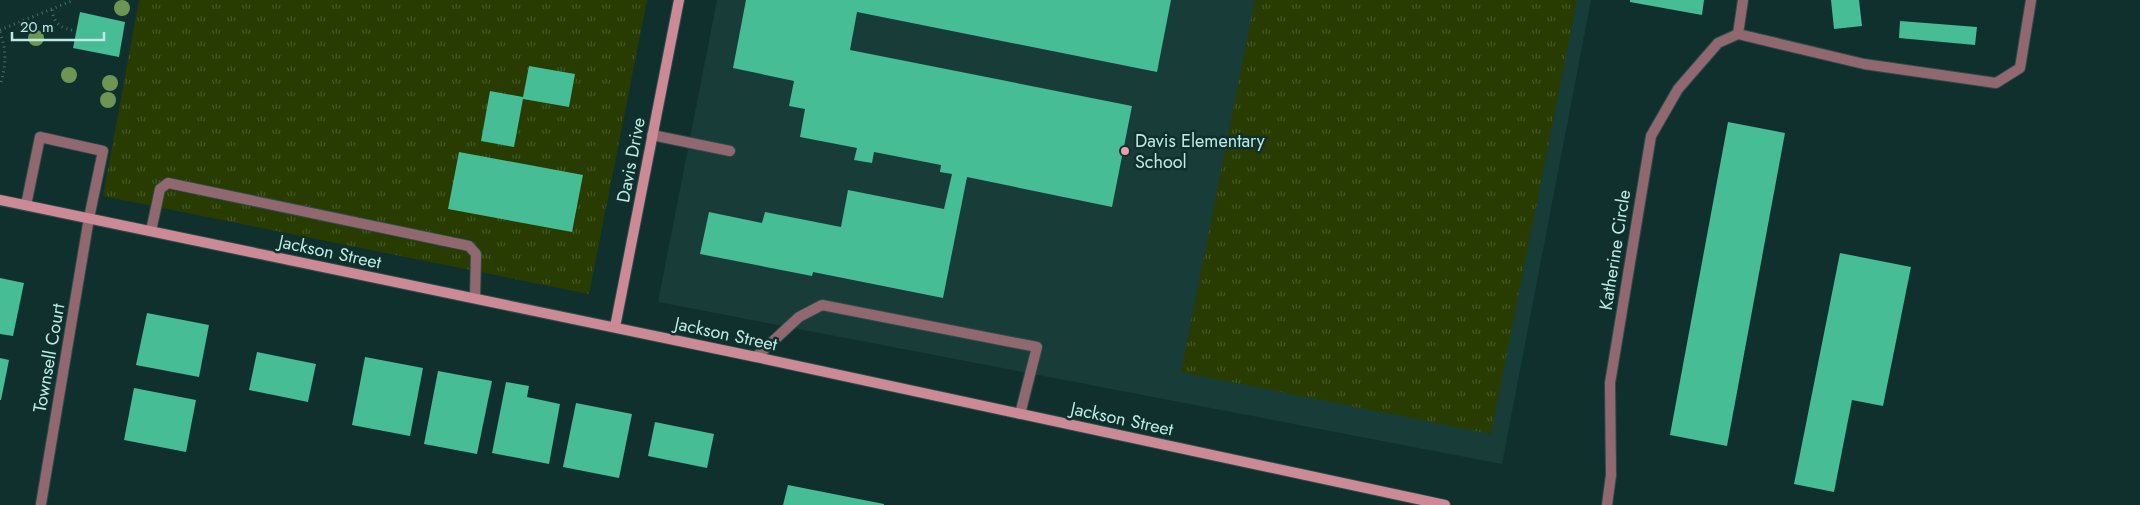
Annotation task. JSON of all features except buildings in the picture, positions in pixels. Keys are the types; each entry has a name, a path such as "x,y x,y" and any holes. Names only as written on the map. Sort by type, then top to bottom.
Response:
{"street":[{"name":"Davis Drive","path":"615,327 679,0"},
{"path":"1743,0 1738,34 1864,64 1996,83 2020,68 2031,0"},
{"name":"Katherine Circle","path":"1607,505 1611,475 1610,384 1651,136 1678,89 1718,43 1738,34"},
{"path":"652,135 730,150"},
{"name":"Townsell Court","path":"26,205 40,137 103,150 89,218 41,504"},
{"path":"151,231 160,189 168,183 469,246 476,254 475,298"},
{"name":"Jackson Street","path":"0,200 615,327 1445,505"},
{"path":"756,357 799,316 822,305 1036,346 1020,414"}],"path":[{"path":"0,86 5,70 5,46 0,31 33,15 52,10 74,0"},
{"path":"52,10 54,20 61,28 76,31"}],"shaded area":[{"name":"Davis Elementary School","path":"717,0 1591,0 1502,464 658,302"}],"green space":[{"path":"139,0 647,0 589,294 103,196"},
{"path":"1255,0 1577,0 1491,434 1181,372"}],"place":[{"name":"Davis Elementary School","path":"1125,151"}]}
